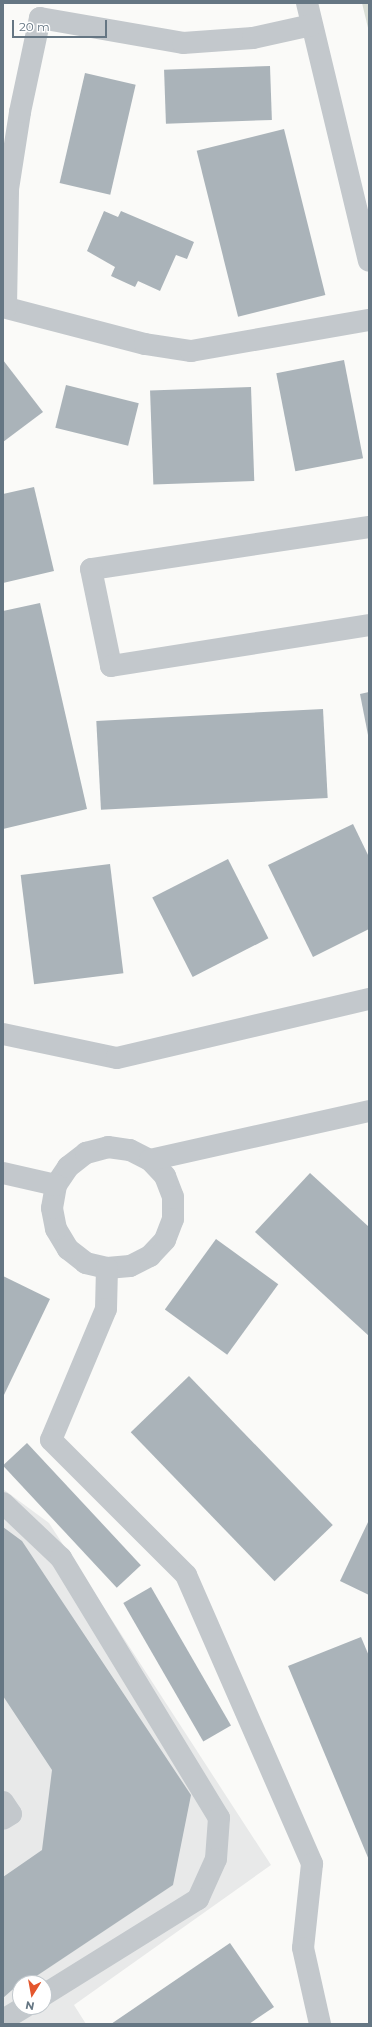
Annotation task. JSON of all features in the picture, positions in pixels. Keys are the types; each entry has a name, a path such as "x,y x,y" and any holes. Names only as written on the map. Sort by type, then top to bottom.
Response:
{"lane":[{"path":"307,3 369,260"},
{"path":"312,25 253,38 183,43 40,18 20,112 8,189 4,307 145,344 191,351 369,320"},
{"path":"369,527 91,569 111,666 369,625"},
{"path":"3,1034 117,1058 369,999"},
{"path":"150,1160 369,1111"},
{"path":"108,1148 130,1150 150,1160 165,1176 173,1197 173,1219 165,1240 150,1256 130,1266 108,1268 86,1263 68,1249 56,1229 52,1208 56,1185 68,1167 86,1154 108,1148"},
{"path":"3,1173 56,1185"},
{"path":"108,1268 106,1308 51,1440 186,1575 312,1864 303,1948 320,2024"},
{"path":"3,1503 61,1558 219,1818 216,1860 198,1899 52,1990"},
{"path":"3,1802 11,1814 3,1819"},
{"path":"3,2020 12,2015"}],"shaded area":[{"path":"362,3 369,3 369,32"},
{"path":"3,1489 49,1523 271,1865 74,2005 86,2024 3,2024"}],"building":[{"path":"270,66 272,120 166,124 164,70"},
{"path":"85,73 136,85 110,195 60,183"},
{"path":"284,129 325,295 238,317 197,151"},
{"path":"104,211 118,217 121,211 194,242 187,259 176,255 160,291 138,281 135,287 111,276 115,267 87,251"},
{"path":"3,360 43,412 3,442"},
{"path":"344,360 363,458 295,471 276,373"},
{"path":"66,385 139,403 128,446 55,428"},
{"path":"251,387 254,481 153,484 150,391"},
{"path":"34,487 54,571 3,583 3,494"},
{"path":"40,603 87,809 3,829 3,611"},
{"path":"369,692 369,735 368,735 360,694"},
{"path":"323,709 328,798 101,810 96,721"},
{"path":"353,824 369,857 369,929 313,957 268,865"},
{"path":"228,859 268,938 193,977 152,898"},
{"path":"110,864 123,973 34,984 21,875"},
{"path":"310,1173 369,1227 369,1336 255,1232"},
{"path":"216,1239 278,1284 227,1355 165,1309"},
{"path":"3,1276 50,1299 3,1397"},
{"path":"189,1376 333,1525 275,1581 131,1432"},
{"path":"27,1443 141,1565 117,1588 3,1466"},
{"path":"369,1520 369,1595 340,1581"},
{"path":"3,1527 22,1541 191,1795 173,1885 38,1975 12,1975 12,1990 3,1998 3,1877 42,1850 52,1770 3,1696"},
{"path":"151,1587 231,1726 203,1742 123,1603"},
{"path":"361,1637 369,1656 369,1860 288,1666"},
{"path":"230,1943 274,2007 249,2024 111,2024"}]}
